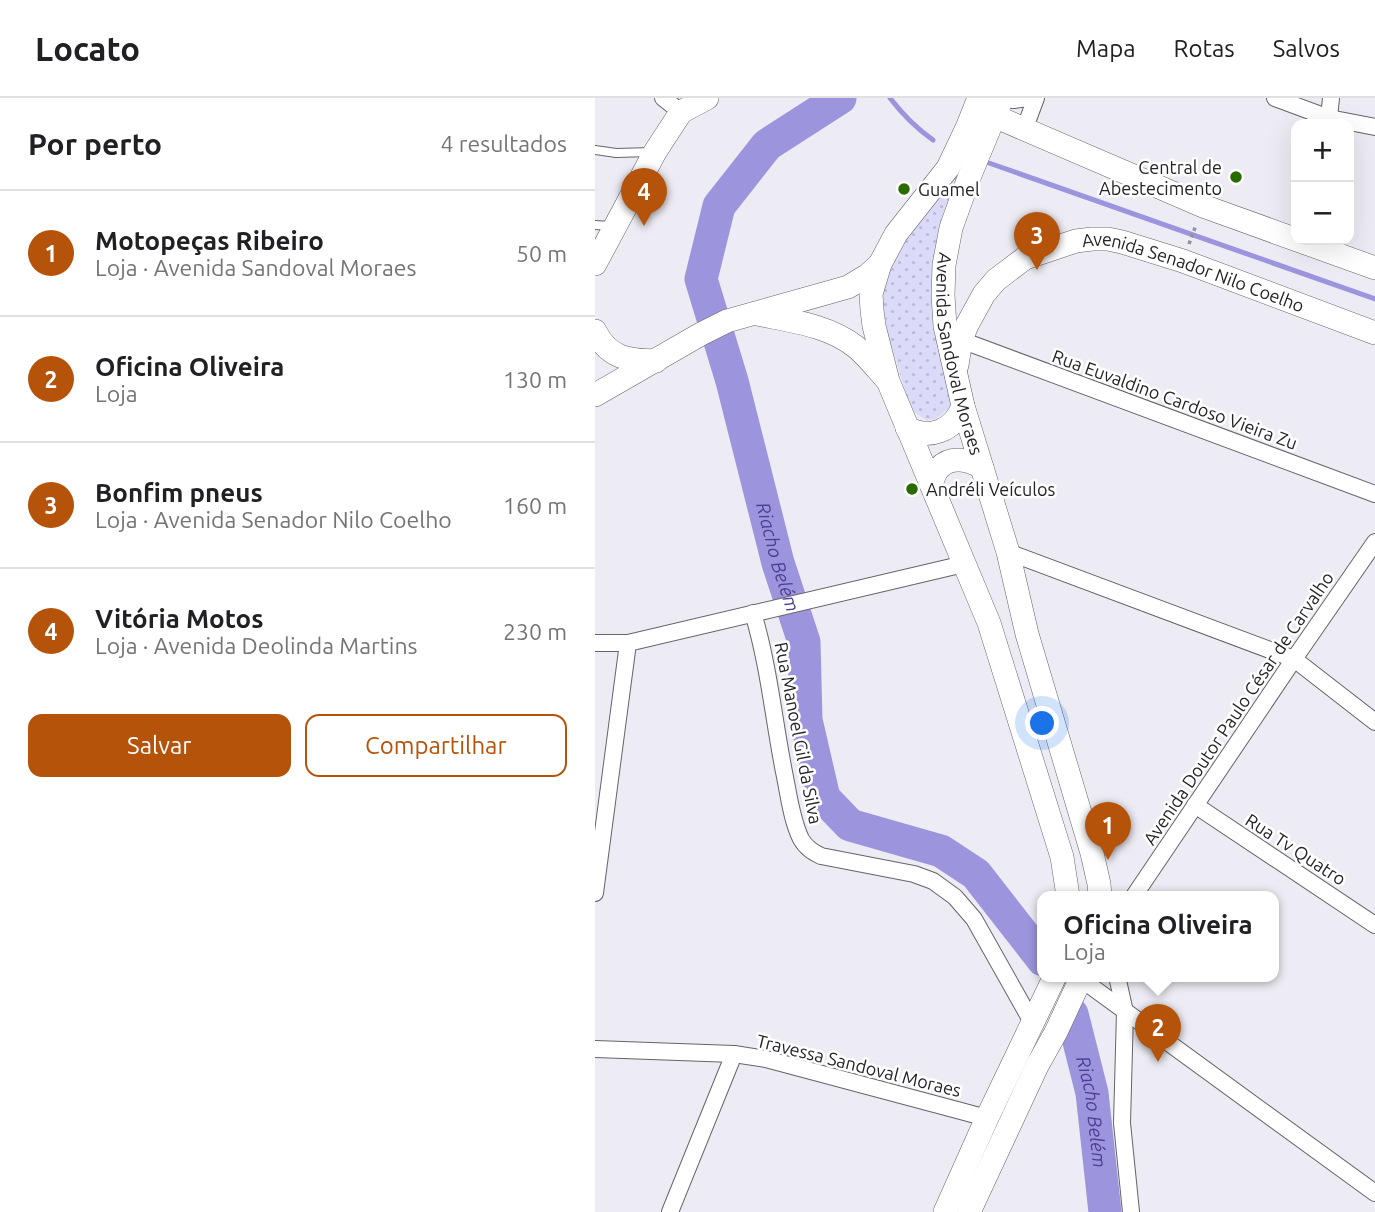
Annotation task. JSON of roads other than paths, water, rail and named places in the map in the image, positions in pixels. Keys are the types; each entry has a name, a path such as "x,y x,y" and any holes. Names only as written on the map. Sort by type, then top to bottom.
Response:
{"main road":[{"path":"595,264 605,225 655,152 675,103 707,98"},
{"name":"Avenida Sandoval Moraes","path":"979,98 991,113 959,172 896,234 880,264 871,294 872,310 888,381 989,623 1062,857 1067,891"},
{"path":"991,113 1024,130 1203,206 1375,268"},
{"name":"Avenida Sandoval Moraes","path":"959,172 944,265 945,326 963,406 1008,552 1027,634 1092,853 1100,891"},
{"name":"Avenida Senador Nilo Coelho","path":"956,374 961,340 971,315 996,280 1025,258 1076,241 1092,239 1122,242 1183,261 1375,333"},
{"path":"595,395 727,321 848,287 880,264"},
{"path":"754,313 835,334 859,349 888,381"},
{"path":"595,331 608,350 621,357 656,361"},
{"path":"907,428 925,434 941,432 960,415 963,406"},
{"path":"931,484 938,469 944,464 959,460 971,461 982,468"},
{"path":"969,1212 1079,983"},
{"path":"945,1212 1051,985"}],"street":[{"path":"991,113 1014,100 1028,98"},
{"path":"1024,130 1036,98"},
{"path":"1275,98 1329,118 1375,127"},
{"path":"1329,118 1331,98"},
{"name":"Rua Euvaldino Cardoso Vieira Zu","path":"961,340 1375,494"},
{"name":"Avenida Doutor Paulo César de Carvalho","path":"1138,891 1375,542"},
{"path":"1008,552 1294,659 1375,722"},
{"path":"595,643 628,643 964,564"},
{"name":"Rua Manoel Gil da Silva","path":"753,613 766,661 773,715 795,822 801,839 809,850 821,856 913,874 933,881 955,897 974,919 1032,1022"},
{"path":"595,893 628,643"},
{"name":"Rua Tv Quatro","path":"1195,805 1370,921"},
{"path":"1370,921 1375,904"},
{"path":"1118,982 1125,1012 1122,1123 1131,1212"},
{"path":"1079,983 1125,1012 1375,1193"},
{"name":"Travessa Sandoval Moraes","path":"595,1049 734,1054 766,1059 987,1118"},
{"path":"670,1212 734,1054"}],"lane":[{"path":"595,150 616,153 655,152"}],"waterway":[{"name":"Riacho Belém","path":"840,98 767,145 719,206 701,279 732,381 778,563 804,642 806,720 824,798 850,825 941,851 976,874 1037,952"},
{"path":"890,98 910,121 933,140"},
{"path":"989,163 1375,299"},
{"name":"Riacho Belém","path":"1072,1014 1092,1093 1105,1212"}],"place":[{"name":"Central de Abestecimento","path":"1236,177"},
{"name":"Guamel","path":"904,189"},
{"name":"Vitória Motos","path":"644,226"},
{"name":"Bonfim pneus","path":"1037,270"},
{"name":"Andréli Veículos","path":"912,489"},
{"name":"Motopeças Ribeiro","path":"1108,860"},
{"name":"Oficina Oliveira","path":"1158,1062"}]}
